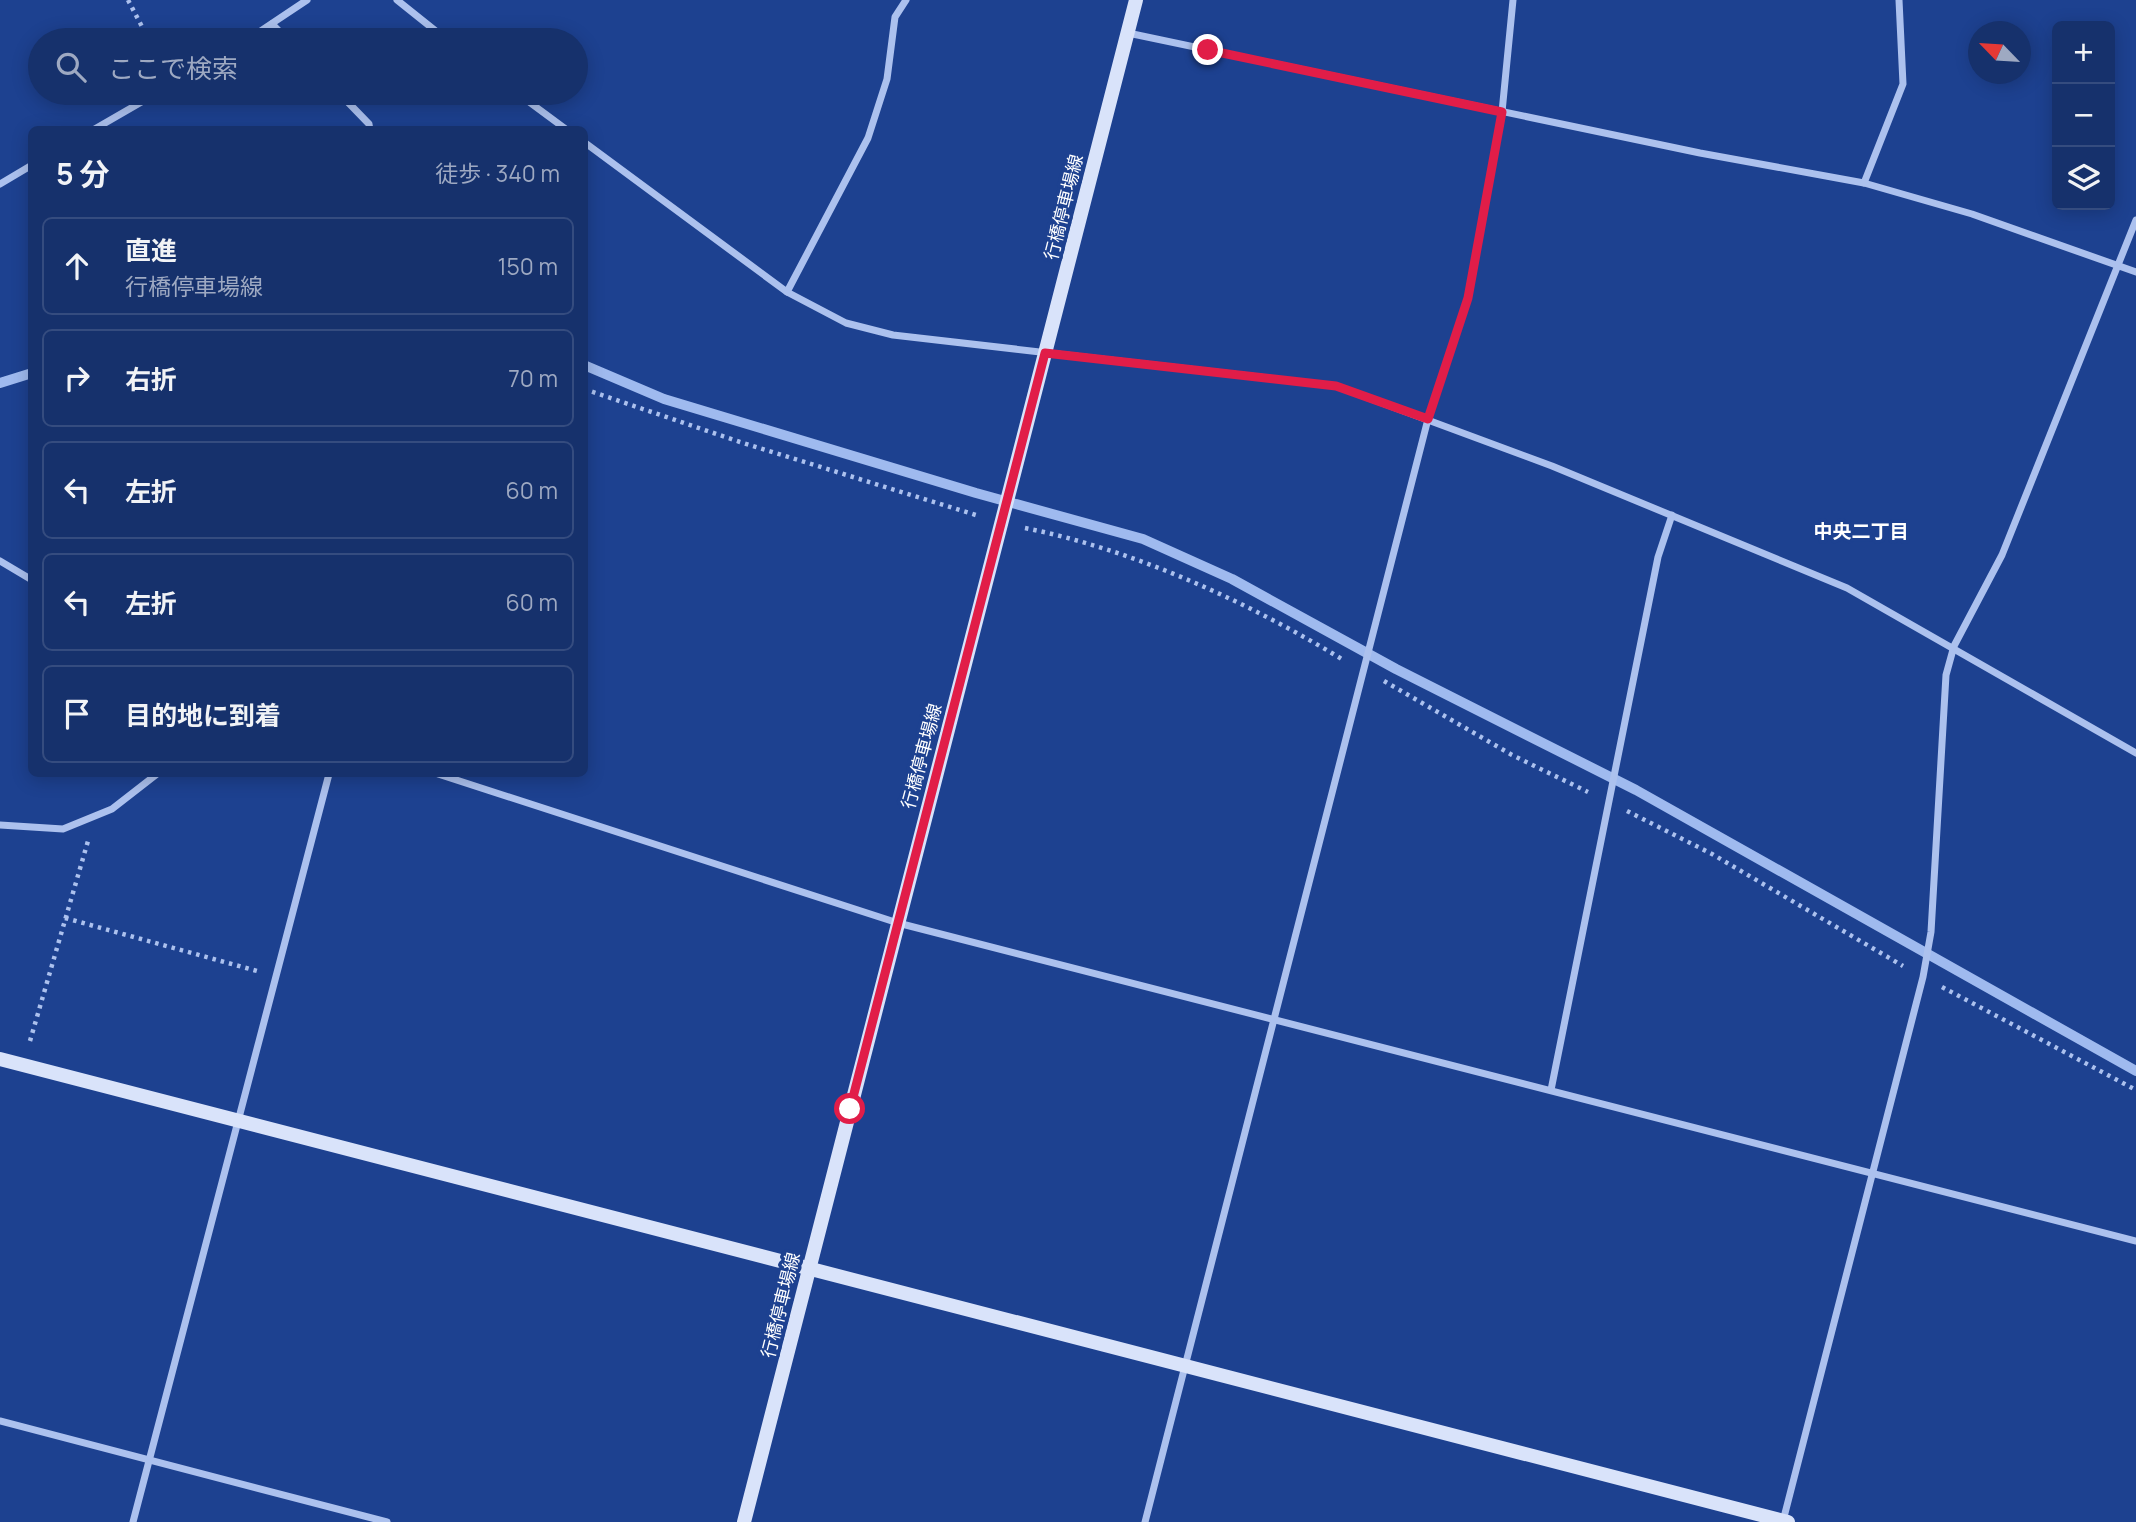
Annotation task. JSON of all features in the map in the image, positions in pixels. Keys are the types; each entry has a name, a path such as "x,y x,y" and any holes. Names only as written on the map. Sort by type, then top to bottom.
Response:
{"street":[{"path":"266,28 307,0"},
{"path":"397,0 432,28"},
{"path":"787,292 868,138 887,79 895,17 906,0"},
{"name":"行橋停車場線","path":"744,1522 1136,0"},
{"path":"1145,1522 1428,419 1468,298 1502,112 1513,0"},
{"path":"1864,183 1903,83 1899,0"},
{"path":"272,24 276,28"},
{"path":"1128,33 1502,112 1864,183 1972,214 2136,272"},
{"path":"100,126 136,105"},
{"path":"351,105 369,126"},
{"path":"533,105 562,126"},
{"path":"588,145 787,292 846,323 893,335 1336,386 1428,419 1672,515 1847,588 1954,646 2136,753"},
{"path":"0,184 28,167"},
{"path":"0,1059 1785,1522 1923,977 1931,932 1946,675 1954,646 2002,555 2136,220"},
{"path":"1551,1090 1658,557 1672,515"},
{"path":"0,561 28,578"},
{"path":"0,825 63,829 112,808 153,777"},
{"path":"133,1522 328,777"},
{"path":"447,777 898,923 2136,1241"},
{"path":"0,1421 387,1522"}],"path":[{"path":"128,0 143,28"},
{"path":"23,1065 94,817"},
{"path":"65,918 276,977"}],"waterway":[{"path":"588,367 664,399 976,493 1143,539 1232,579 1396,669 1636,790 2136,1071"},
{"path":"0,383 28,374"}],"district":[{"name":"中央二丁目","path":"1861,531"}],"route":[{"path":"850,1109 1045,353 1336,386 1428,419 1468,298 1502,112 1208,50"}]}
